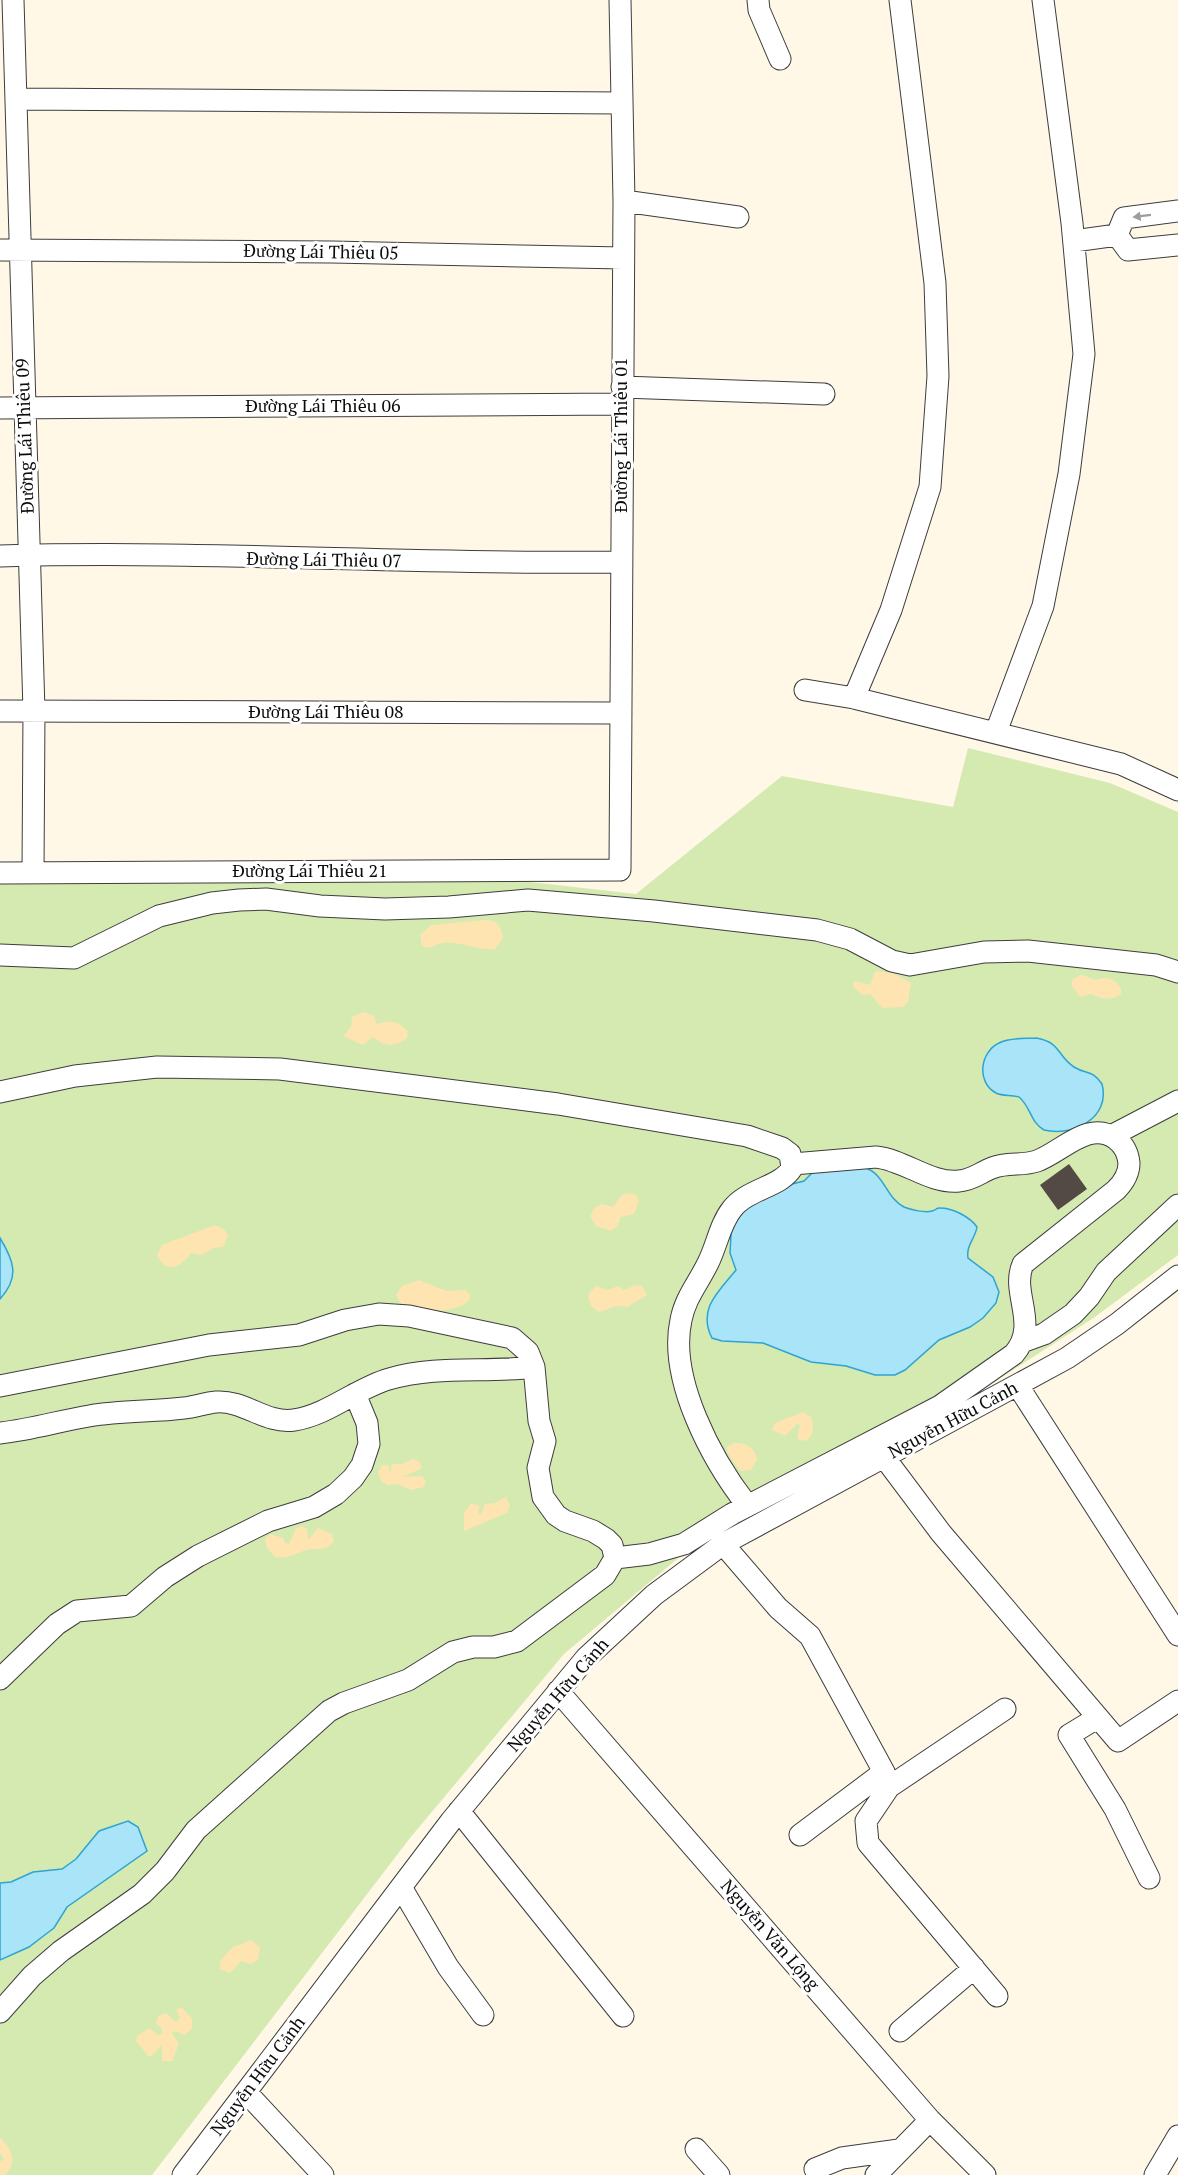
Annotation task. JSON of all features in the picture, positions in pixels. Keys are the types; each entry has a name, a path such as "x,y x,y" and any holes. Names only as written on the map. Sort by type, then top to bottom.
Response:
{"street":[{"name":"Đường Lái Thiêu 09","path":"13,0 8,77 16,99 9,251 24,408 34,711 33,872"},
{"name":"Đường Lái Thiêu 01","path":"620,0 624,201 619,713 620,870"},
{"path":"758,0 759,10 780,59"},
{"path":"854,698 891,610 930,487 938,376 935,283 900,0"},
{"path":"996,732 1043,606 1069,474 1084,354 1074,241 1043,0"},
{"path":"16,99 621,103"},
{"path":"624,201 738,217"},
{"path":"1117,235 1124,218 1178,211"},
{"path":"1074,241 1117,235"},
{"path":"1117,235 1128,250 1178,245"},
{"name":"Đường Lái Thiêu 05","path":"9,251 332,252 623,258"},
{"name":"Đường Lái Thiêu 06","path":"0,408 824,394"},
{"name":"Đường Lái Thiêu 07","path":"0,556 492,564 620,562"},
{"path":"805,690 854,698 1121,764 1178,790"},
{"name":"Đường Lái Thiêu 08","path":"0,711 619,713"},
{"name":"Đường Lái Thiêu 21","path":"0,873 620,870"},
{"path":"0,955 74,958 159,916 194,906 239,900 266,899 320,906 385,909 449,907 528,900 666,912 817,930 850,939 892,961 910,965 984,952 1028,951 1156,965 1178,972"},
{"path":"0,1092 75,1076 157,1067 280,1069 479,1093 747,1136 782,1148 790,1154 793,1164 786,1176 745,1196 726,1217 709,1262 687,1298 678,1334 681,1362 702,1431 721,1469 747,1505"},
{"path":"1111,1136 1178,1101"},
{"path":"615,1558 671,1549 747,1505 940,1406 1014,1354 1022,1342 1025,1316 1019,1275 1023,1264 1125,1181 1128,1157 1120,1143 1111,1136 1090,1134 1041,1160 995,1167 978,1177 959,1181 938,1179 895,1161 876,1157 793,1164"},
{"path":"1022,1342 1044,1334 1073,1314 1089,1298 1106,1272 1178,1205"},
{"name":"Nguyễn Hữu Cảnh","path":"183,2175 459,1811 586,1658 654,1595 723,1544 1018,1386 1083,1348 1178,1276"},
{"path":"0,1386 209,1345 299,1335 345,1320 379,1314 409,1316 512,1338 528,1352 534,1367 539,1421 545,1441 538,1468 543,1497 556,1515 606,1539 612,1545 615,1558 605,1575 517,1641 494,1647 473,1647 453,1652 408,1680 344,1703 329,1711 196,1830 165,1871 142,1894 61,1951 32,1976 0,2012"},
{"path":"0,1433 93,1415 187,1408 216,1402 237,1403 274,1419 293,1420 387,1380 408,1374 534,1367"},
{"path":"1018,1386 1178,1635"},
{"path":"0,1679 57,1624 77,1611 131,1606 165,1577 223,1542 289,1513 314,1507 336,1494 353,1478 362,1465 369,1444 367,1423 355,1394"},
{"path":"885,1457 941,1533 1118,1742 1178,1701"},
{"path":"723,1544 778,1608 810,1636 887,1780"},
{"name":"Nguyễn Văn Lộng","path":"558,1691 930,2120 985,2175"},
{"path":"800,1836 1005,1709"},
{"path":"1097,1718 1069,1735 1115,1809 1149,1878"},
{"path":"887,1780 866,1821 868,1843 997,1996"},
{"path":"459,1811 623,2016"},
{"path":"401,1887 448,1967 483,2014"},
{"path":"900,2031 974,1968"},
{"path":"246,2092 323,2175"},
{"path":"876,2175 930,2120"},
{"path":"1157,2174 1178,2136"},
{"path":"696,2149 718,2175"},
{"path":"815,2169 843,2158 899,2150"}],"green space":[{"path":"968,748 1110,783 1178,812 1178,1255 1095,1317 993,1383 695,1544 564,1654 410,1838 152,2175 0,2175 0,883 512,880 636,894 782,776 953,807"}],"sand":[{"path":"485,920 496,923 501,931 503,938 495,949 450,943 430,948 422,946 420,935 431,925"},
{"path":"875,971 892,973 911,983 908,1002 903,1007 882,1008 870,994 862,995 853,986 854,981 870,985"},
{"path":"1081,975 1094,979 1112,979 1121,988 1121,994 1110,998 1091,994 1080,997 1071,985 1073,979"},
{"path":"363,1012 374,1016 377,1024 390,1021 398,1023 408,1032 407,1038 389,1045 373,1037 363,1045 343,1036 351,1027 352,1017"},
{"path":"629,1193 636,1195 639,1201 634,1214 621,1217 617,1227 611,1231 596,1226 590,1216 595,1207 602,1204 613,1207 622,1195"},
{"path":"215,1225 225,1230 228,1236 223,1247 214,1248 202,1255 191,1253 183,1262 174,1267 165,1265 157,1255 162,1245"},
{"path":"419,1280 447,1291 466,1290 470,1295 469,1300 465,1304 450,1309 423,1311 409,1309 396,1295 402,1286"},
{"path":"635,1285 642,1286 647,1295 627,1307 616,1306 600,1312 589,1302 589,1293 596,1286 608,1290 618,1286 624,1290"},
{"path":"803,1412 812,1418 813,1425 812,1433 806,1441 797,1439 800,1425 797,1424 785,1436 772,1430 775,1423"},
{"path":"734,1443 746,1445 754,1452 757,1460 751,1470 740,1471 727,1452 727,1447"},
{"path":"412,1459 419,1461 422,1468 403,1477 422,1476 426,1481 424,1487 411,1490 397,1484 388,1485 382,1482 378,1473 382,1465 388,1465 390,1474 392,1464 403,1464"},
{"path":"506,1497 510,1505 507,1513 464,1531 464,1513 471,1503 480,1506 478,1513 481,1514 485,1504 495,1503"},
{"path":"302,1526 307,1529 308,1540 318,1528 332,1534 334,1541 323,1549 308,1550 283,1557 275,1557 267,1548 265,1539 270,1534 283,1538 285,1543 289,1544 296,1528"},
{"path":"251,1940 260,1947 258,1960 251,1964 241,1961 230,1973 220,1969 220,1961 233,1947"},
{"path":"181,2007 192,2018 192,2029 184,2035 175,2031 172,2033 179,2044 172,2061 162,2061 162,2045 152,2056 148,2056 136,2041 137,2036 149,2028 158,2035 162,2034 162,2029 156,2023 158,2016 166,2013 176,2022 180,2018 176,2010"},
{"path":"0,2138 12,2156 11,2165 5,2175 0,2175 0,2161 4,2160 0,2153"}],"water":[{"path":"1036,1038 1055,1046 1069,1063 1092,1074 1102,1084 1101,1107 1087,1122 1067,1131 1044,1130 1039,1127 1019,1097 996,1093 985,1082 984,1060 993,1047 1008,1040"},
{"path":"866,1168 877,1176 893,1198 904,1207 926,1212 945,1208 956,1211 974,1223 977,1227 968,1249 968,1258 993,1277 999,1292 996,1303 983,1318 970,1327 939,1340 905,1370 895,1375 875,1375 846,1366 811,1362 763,1343 722,1341 712,1338 708,1328 709,1309 717,1293 736,1270 730,1253 731,1225 737,1213 788,1185 804,1181 815,1170"},
{"path":"0,1238 9,1254 13,1269 10,1283 0,1299"},
{"path":"128,1821 138,1827 147,1851 67,1907 54,1928 29,1947 0,1960 0,1883 11,1882 33,1872 62,1869 76,1859 99,1831"}],"building":[{"path":"1069,1164 1087,1189 1058,1210 1040,1185"}]}
